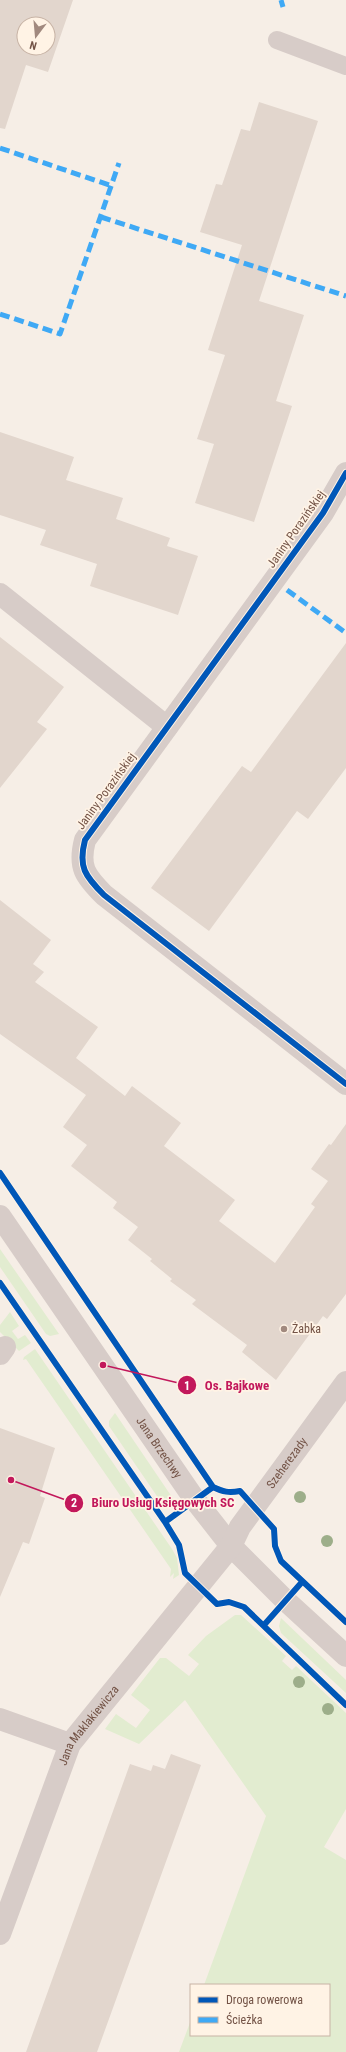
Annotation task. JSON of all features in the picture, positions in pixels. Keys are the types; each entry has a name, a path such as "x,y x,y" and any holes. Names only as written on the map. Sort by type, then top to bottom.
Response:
{"street":[{"name":"Janiny Porazińskiej","path":"346,473 323,513 85,840 81,856 85,871 91,882 104,895 346,1084"},
{"path":"0,594 167,727"},
{"name":"Jana Brzechwy","path":"0,1216 196,1500 231,1546 346,1656"},
{"name":"Szeherezady","path":"231,1546 240,1526 346,1382"},
{"name":"Jana Maklakiewicza","path":"0,1934 70,1744 231,1546"},
{"path":"0,1719 70,1744"}],"lane":[{"path":"277,40 346,66"}],"green space":[{"path":"0,1249 59,1334 50,1336 46,1334 0,1267"},
{"path":"10,1312 19,1326 12,1331 18,1339 25,1335 31,1343 19,1351 0,1332 0,1325"},
{"path":"35,1349 172,1549 177,1558 179,1575 173,1579 174,1573 170,1577 171,1569 26,1359 23,1360 24,1357"},
{"path":"115,1413 176,1503 166,1505 161,1502 109,1426 109,1421"},
{"path":"235,1615 241,1615 286,1656 282,1661 292,1670 296,1666 346,1713 346,1809 324,1847 346,1860 346,2052 179,2052 190,2023 190,2036 330,2036 330,1984 204,1984 266,1816 185,1700 139,1744 105,1729 116,1714 136,1728 150,1710 131,1695 160,1658 166,1658 189,1676 199,1664 188,1655 206,1636"},
{"path":"281,1618 346,1680 346,1693 281,1633 279,1626"}],"building":[{"path":"0,0 73,0 56,49 56,16 16,16 16,56 54,56 48,72 26,65 5,129 0,128"},
{"path":"259,102 318,121 259,301 304,315 276,401 292,406 254,522 195,503 214,444 197,439 225,355 208,350 242,245 200,232 216,184 222,185 241,129 250,131"},
{"path":"0,432 74,457 66,480 123,498 116,519 170,538 167,546 198,556 178,615 90,586 97,564 40,545 46,530 0,515"},
{"path":"0,637 64,687 37,722 47,729 0,788"},
{"path":"346,643 346,768 308,819 297,811 209,931 151,888 242,766 251,772"},
{"path":"0,900 51,940 33,964 44,972 35,982 98,1027 76,1058 125,1096 132,1086 181,1123 164,1146 235,1200 219,1221 275,1263 315,1207 311,1204 328,1181 311,1169 346,1124 346,1294 327,1319 323,1316 276,1380 242,1352 247,1345 192,1304 196,1300 170,1281 172,1279 150,1261 152,1259 128,1240 138,1227 113,1208 117,1202 71,1166 87,1145 63,1127 86,1095 0,1034"},
{"path":"0,1428 55,1448 40,1496 45,1498 29,1544 23,1542 0,1597"},
{"path":"171,1754 201,1765 97,2052 26,2052 130,1764 151,1771 153,1765 165,1769"}],"marked path":[{"path":"281,0 283,7"},
{"path":"0,148 112,186"},
{"path":"0,314 60,334 119,163"},
{"path":"101,217 346,296"},
{"path":"287,590 346,633"}],"cycle path":[{"path":"346,473 323,513 85,840 82,857 88,876 104,895 346,1084"},
{"path":"0,1173 213,1487 226,1492 240,1491 274,1529 275,1546 281,1561 346,1622"},
{"path":"0,1283 165,1522 179,1545 185,1573 217,1604 229,1602 244,1607 346,1705"},
{"path":"165,1522 213,1487"},
{"path":"264,1625 302,1582"}],"place":[{"name":"Żabka","path":"284,1329"},
{"name":"Os. Bajkowe","path":"103,1365"},
{"name":"Biuro Usług Księgowych SC","path":"11,1480"}]}
